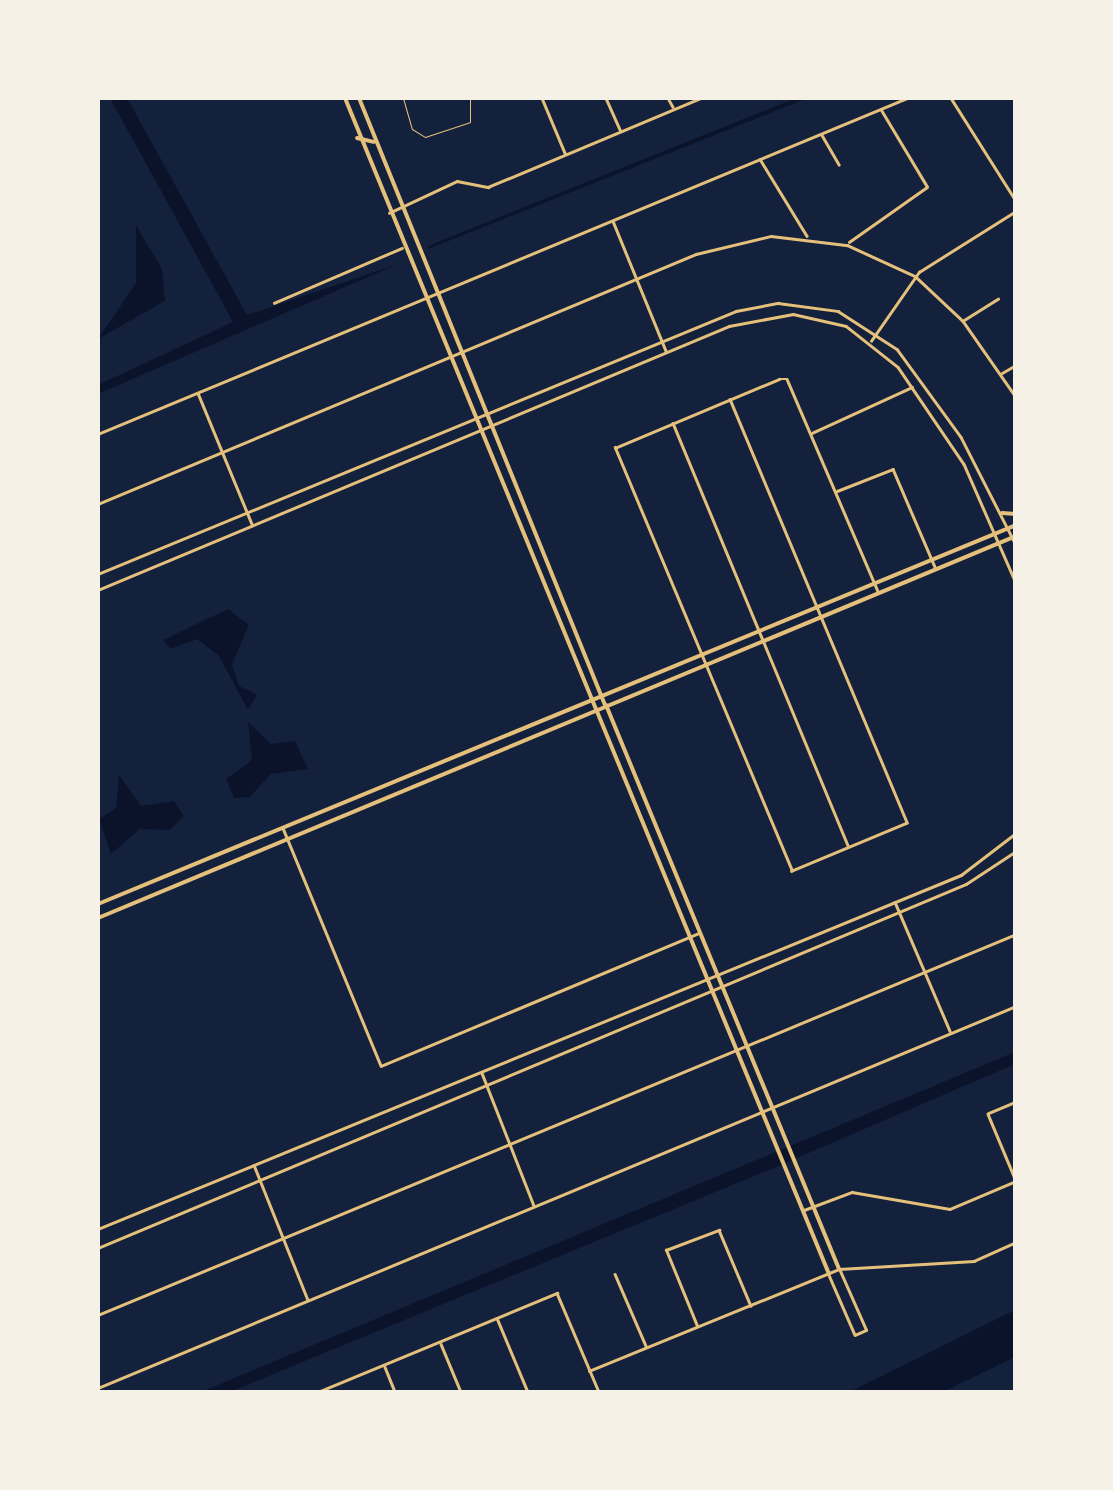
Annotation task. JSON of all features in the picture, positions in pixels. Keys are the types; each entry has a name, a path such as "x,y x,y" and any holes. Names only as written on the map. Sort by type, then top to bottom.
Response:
{"main road":[{"path":"345,98 378,190 829,1274"},
{"path":"359,98 505,465 839,1269"},
{"path":"357,138 374,142"},
{"path":"378,190 389,178"},
{"path":"495,470 505,465"},
{"path":"1002,513 1016,514"},
{"path":"518,524 528,520"},
{"path":"98,904 1016,525"},
{"path":"98,918 1014,537"},
{"path":"539,576 550,571"},
{"path":"561,626 571,622"},
{"path":"623,686 627,696"},
{"path":"372,789 378,802"},
{"path":"203,860 208,872"},
{"path":"112,898 117,910"}],"street":[{"path":"542,98 566,154"},
{"path":"606,98 620,132"},
{"path":"668,98 673,109"},
{"path":"389,213 457,181 488,187 701,98"},
{"path":"98,434 908,98"},
{"path":"951,98 1016,201"},
{"path":"847,245 927,187 880,108"},
{"path":"821,134 839,164"},
{"path":"760,159 807,238"},
{"path":"871,341 915,276 1016,210"},
{"path":"612,221 667,352"},
{"path":"98,504 732,242 807,238 847,245 915,276 963,321 1016,397"},
{"path":"274,303 402,248"},
{"path":"963,321 998,299"},
{"path":"98,574 662,342 778,303 825,307 877,331 935,396 1016,545"},
{"path":"98,590 667,352 778,314 833,322 871,341 913,386 996,532 1016,583"},
{"path":"1001,374 1016,365"},
{"path":"730,399 906,823 792,871 615,448 730,399 787,379 878,592"},
{"path":"812,433 913,386"},
{"path":"198,392 253,526"},
{"path":"673,424 849,847"},
{"path":"836,492 894,470 936,568"},
{"path":"282,827 381,1066 701,932"},
{"path":"98,1230 976,867 1016,833"},
{"path":"98,1248 900,913 1016,850"},
{"path":"895,902 951,1033"},
{"path":"98,1315 1016,934"},
{"path":"98,1388 1016,1006"},
{"path":"481,1072 534,1206"},
{"path":"802,1211 852,1192 950,1208 1015,1181 988,1114 1016,1102"},
{"path":"253,1164 308,1300"},
{"path":"698,1328 666,1250 719,1230 751,1306"},
{"path":"589,1371 839,1269 974,1261 1016,1242"},
{"path":"829,1274 855,1334 866,1330 839,1269"},
{"path":"615,1274 647,1348"},
{"path":"318,1392 557,1293 599,1392"},
{"path":"496,1317 528,1392"},
{"path":"440,1343 460,1392"},
{"path":"384,1366 395,1392"}],"lane":[{"path":"403,98 412,128 425,136 474,119 470,98"}],"water":[{"path":"110,98 127,98 247,315 398,264 98,394 98,385 233,322"},
{"path":"796,98 808,98 428,249 428,246"},
{"path":"136,225 162,269 165,301 98,339 136,283"},
{"path":"228,609 249,625 232,664 239,686 257,695 248,710 219,656 197,639 170,649 163,640"},
{"path":"248,722 271,744 295,741 308,769 271,774 250,797 234,798 226,779 252,760"},
{"path":"119,775 141,806 174,801 184,816 170,830 140,829 111,854 99,819 116,808"},
{"path":"1015,1052 1015,1064 776,1167 230,1392 201,1392"},
{"path":"1015,1310 1015,1357 943,1392 849,1392"}]}
